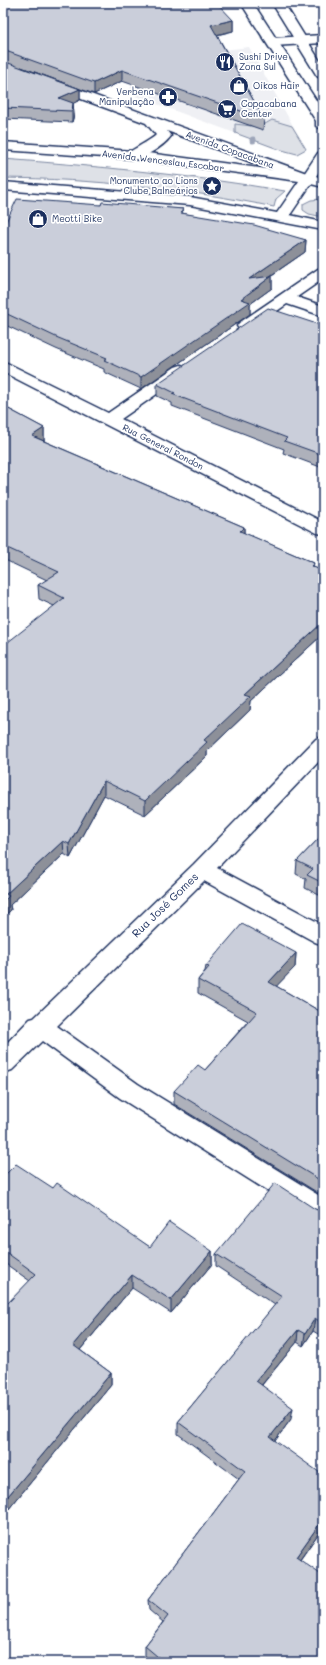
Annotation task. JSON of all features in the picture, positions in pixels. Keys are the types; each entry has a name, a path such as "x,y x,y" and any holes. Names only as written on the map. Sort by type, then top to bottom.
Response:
{"main road":[{"path":"247,3 323,121 323,126"},
{"path":"278,3 323,76"},
{"path":"273,42 323,38"},
{"name":"Avenida Copacabana","path":"3,66 307,178"},
{"path":"133,155 150,148 164,136 152,122"},
{"name":"Avenida Wenceslau Escobar","path":"3,146 133,155 307,178 323,183"},
{"path":"281,218 323,156"},
{"path":"3,186 190,201 323,226"},
{"path":"233,334 323,272"},
{"path":"284,298 323,311"},
{"path":"110,419 194,361"},
{"name":"Rua General Rondon","path":"3,366 110,419 323,529"},
{"name":"Rua José Gomes","path":"3,1063 39,1026 202,870 323,744"},
{"path":"202,870 323,936"},
{"path":"39,1026 129,1091 323,1212"}],"shaded area":[{"name":"Copacabana Center","path":"249,47 306,149 297,154 278,149 127,93 133,84 163,57"},
{"path":"272,120 292,126 306,149 297,154 278,149 235,133 235,124 260,127"},
{"path":"3,159 144,172 214,180 285,191 276,199 274,207 208,195 139,186 70,180 3,178"},
{"path":"323,199 323,217 309,214 303,210 303,204 311,200"}],"building":[{"path":"3,3 217,3 233,20 211,25 264,119 122,70 94,83 3,50"},
{"path":"3,61 80,89 59,98 73,103 72,111 3,108"},
{"path":"17,199 101,205 102,202 183,209 181,213 254,225 306,240 249,279 272,276 241,299 250,302 141,377 104,360 107,358 56,337 3,312 3,228"},
{"path":"268,308 323,326 323,455 284,441 287,438 172,394 175,393 157,384"},
{"path":"3,406 44,428 32,436 244,527 240,531 314,563 311,566 323,571 323,622 245,694 251,696 204,740 207,742 145,801 104,781 69,844 63,841 6,894 9,896 3,902 3,646 64,598 38,585 59,572 3,546"},
{"path":"323,834 323,883 307,875 313,869 297,861"},
{"path":"242,924 296,953 269,982 323,1013 323,1182 174,1091 198,1065 205,1070 257,1012 198,980 209,967 206,966"},
{"path":"16,1164 53,1188 57,1183 150,1247 169,1222 212,1251 171,1300 132,1275 73,1345 111,1373 3,1502 3,1308 36,1274 3,1250 3,1177"},
{"path":"275,1183 315,1209 323,1212 323,1324 315,1318 305,1334 298,1330 256,1381 293,1408 270,1437 323,1475 323,1519 296,1557 323,1576 323,1662 164,1662 145,1646 168,1616 148,1600 245,1471 178,1422 282,1296 216,1254"}],"place":[{"name":"Sushi Drive Zona Sul","path":"225,62"},
{"name":"Oikos Hair","path":"239,86"},
{"name":"Verbena Manipulação","path":"168,97"},
{"name":"Copacabana Center","path":"227,109"},
{"name":"Monumento ao Lions Clube Balneários","path":"212,186"},
{"name":"Meotti Bike","path":"38,219"}]}
